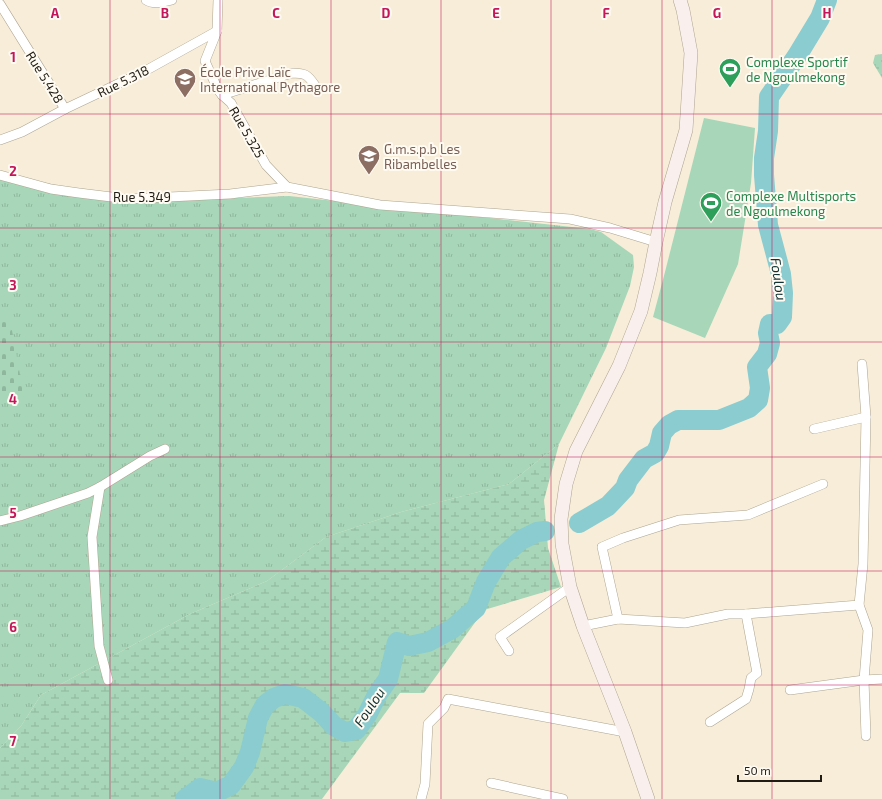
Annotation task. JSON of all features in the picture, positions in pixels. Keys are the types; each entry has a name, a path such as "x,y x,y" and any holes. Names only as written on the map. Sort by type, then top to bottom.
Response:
{"street":[{"path":"146,0 149,2 164,2 172,0"},
{"path":"216,31 218,0"},
{"path":"648,799 625,732 583,626 570,587 562,544 561,519 566,484 576,451 619,366 641,311 665,202 686,130 691,53 680,0"},
{"name":"Rue 5.428","path":"0,4 65,109"},
{"name":"Rue 5.325","path":"216,31 205,61 218,90 231,103 266,165 287,187"},
{"name":"Rue 5.318","path":"0,140 22,132 65,109 145,71 216,31"},
{"path":"222,95 292,73 302,73 308,76 317,88"},
{"name":"Rue 5.349","path":"0,175 51,189 79,194 128,199 230,194 287,187 380,205 570,219 610,228 656,242"},
{"path":"862,364 866,417 864,564 859,605 868,630 864,680 866,736"},
{"path":"814,429 866,417"},
{"path":"0,521 20,516 88,493 150,456 165,449"},
{"path":"618,619 602,547 623,538 679,520 748,515 823,484"},
{"path":"100,487 92,537 99,646 108,680"},
{"path":"510,651 500,637 570,587"},
{"path":"583,626 618,619 685,623 728,614 746,614 859,605"},
{"path":"710,722 746,699 751,678 757,673 746,614"},
{"path":"790,690 882,679"},
{"path":"421,799 425,784 428,724 444,708 448,699 625,732"},
{"path":"491,783 563,799"}],"green space":[{"path":"882,54 882,78 873,63 875,55"},
{"name":"Complexe Multisports de Ngoulmekong","path":"704,118 755,128 751,183 738,264 705,338 653,317"},
{"path":"0,173 134,202 289,196 590,229 601,232 633,255 634,267 630,286 606,348 559,444 509,484 401,512 326,537 267,581 190,614 41,695 21,726 0,748"},
{"path":"9,314 24,397 0,401 0,316"},
{"path":"559,444 544,500 548,548 561,587 484,610 424,693 400,693 322,799 0,799 0,748 21,726 41,695 190,614 267,581 326,537 401,512 509,484"}],"waterway":[{"name":"Foulou","path":"579,523 608,506 625,488 628,480 644,459 655,453 659,446 662,433 669,425 678,420 719,420 749,408 758,400 760,388 757,367 767,354 770,343 768,333 770,324 777,324 782,317 783,293 781,274 768,225 764,175 769,97 797,56 820,18 827,0"},
{"name":"Foulou","path":"185,799 200,788 217,792 231,785 244,767 250,752 258,718 265,705 274,698 285,694 303,698 321,712 334,726 345,732 356,730 367,715 377,695 388,679 397,642 409,646 428,642 452,629 476,608 486,582 501,557 521,540 537,532 545,531"}],"place":[{"name":"Complexe Sportif de Ngoulmekong","path":"730,88"},
{"name":"École Prive Laïc International Pythagore","path":"185,98"},
{"name":"G.m.s.p.b Les Ribambelles","path":"369,176"},
{"name":"Complexe Multisports de Ngoulmekong","path":"711,222"}]}
